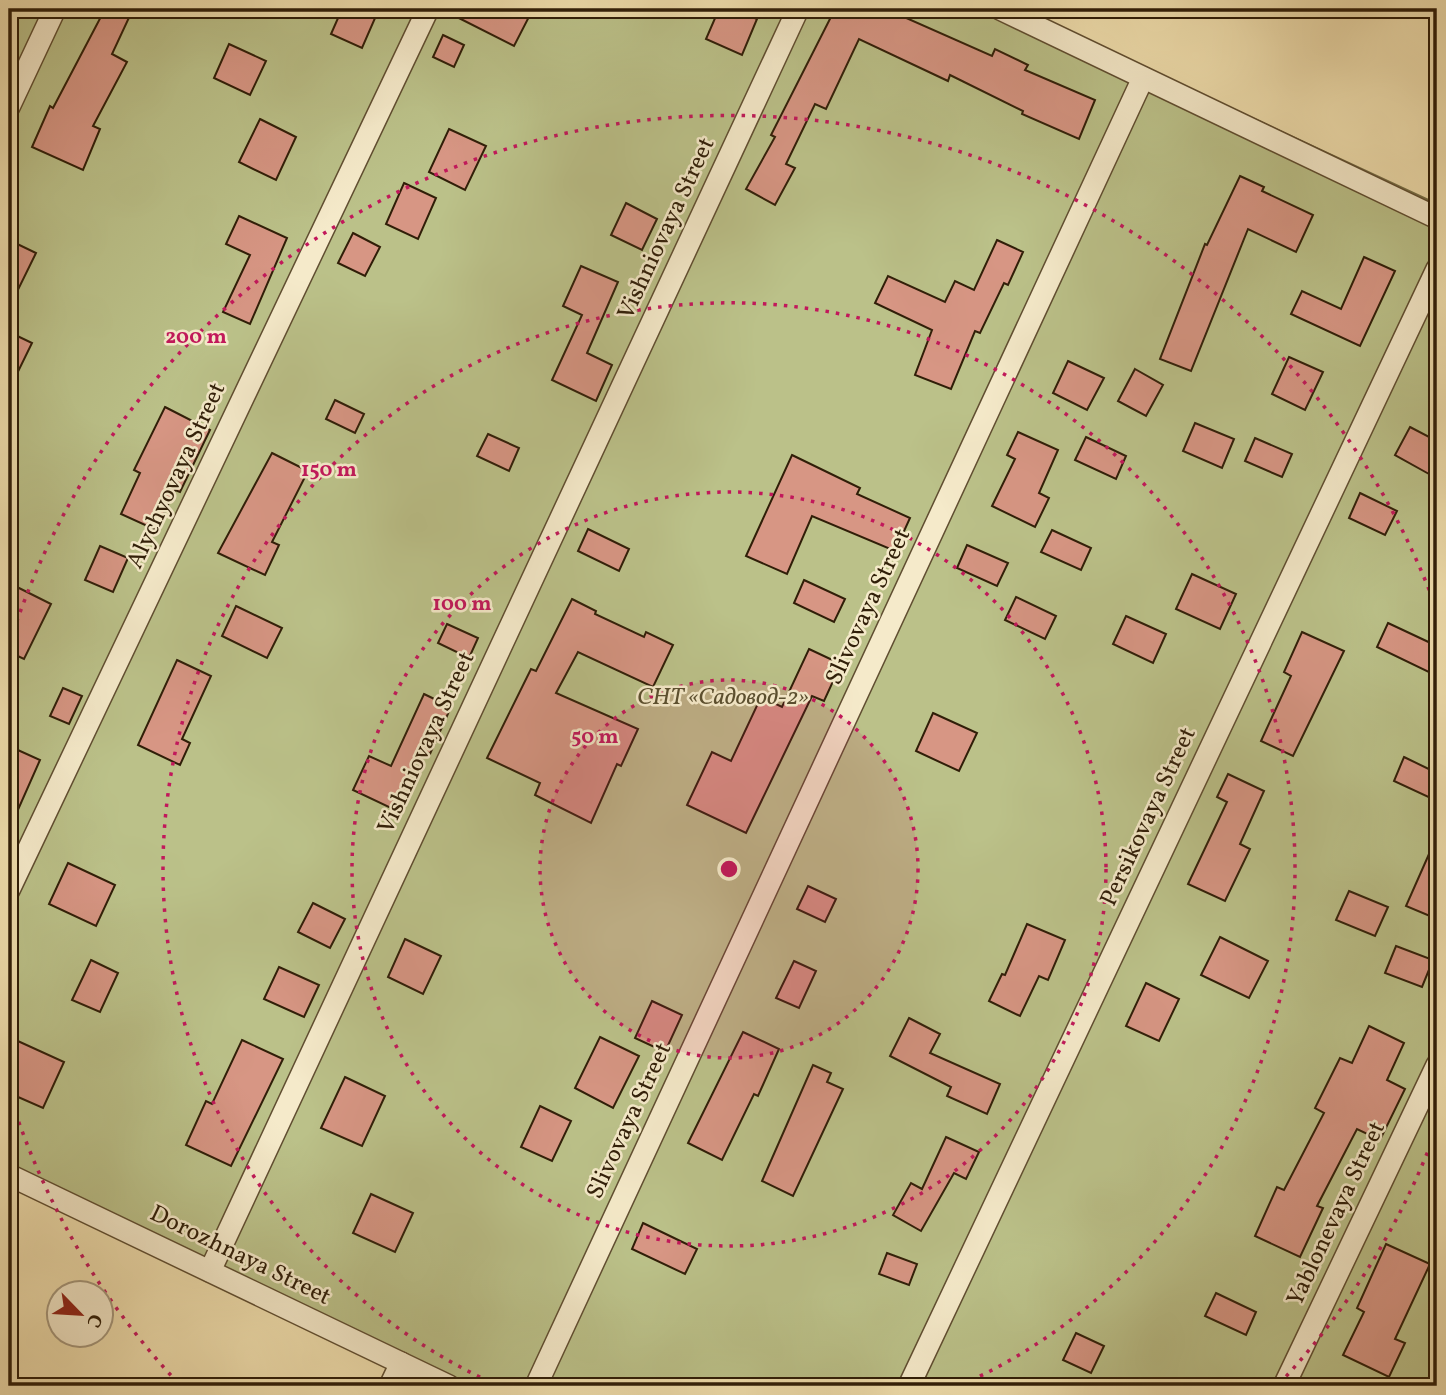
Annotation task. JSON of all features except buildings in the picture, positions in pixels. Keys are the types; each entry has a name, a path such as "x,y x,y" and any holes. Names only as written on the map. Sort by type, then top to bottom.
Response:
{"street":[{"path":"9,107 55,9"},
{"name":"Alychyovaya Street","path":"9,890 428,9"},
{"name":"Vishniovaya Street","path":"210,1271 798,9"},
{"path":"1000,9 1437,218"},
{"name":"Slivovaya Street","path":"536,1386 1143,78"},
{"name":"Persikovaya Street","path":"909,1386 933,1329 1437,270"},
{"name":"Yablonevaya Street","path":"1284,1386 1437,1065"},
{"name":"Dorozhnaya Street","path":"9,1175 449,1386"},
{"path":"390,1386 401,1363"}],"green space":[{"name":"СНТ «Садовод-2»","path":"9,9 1018,9 1437,204 1437,1386 449,1386 9,1175"}]}
